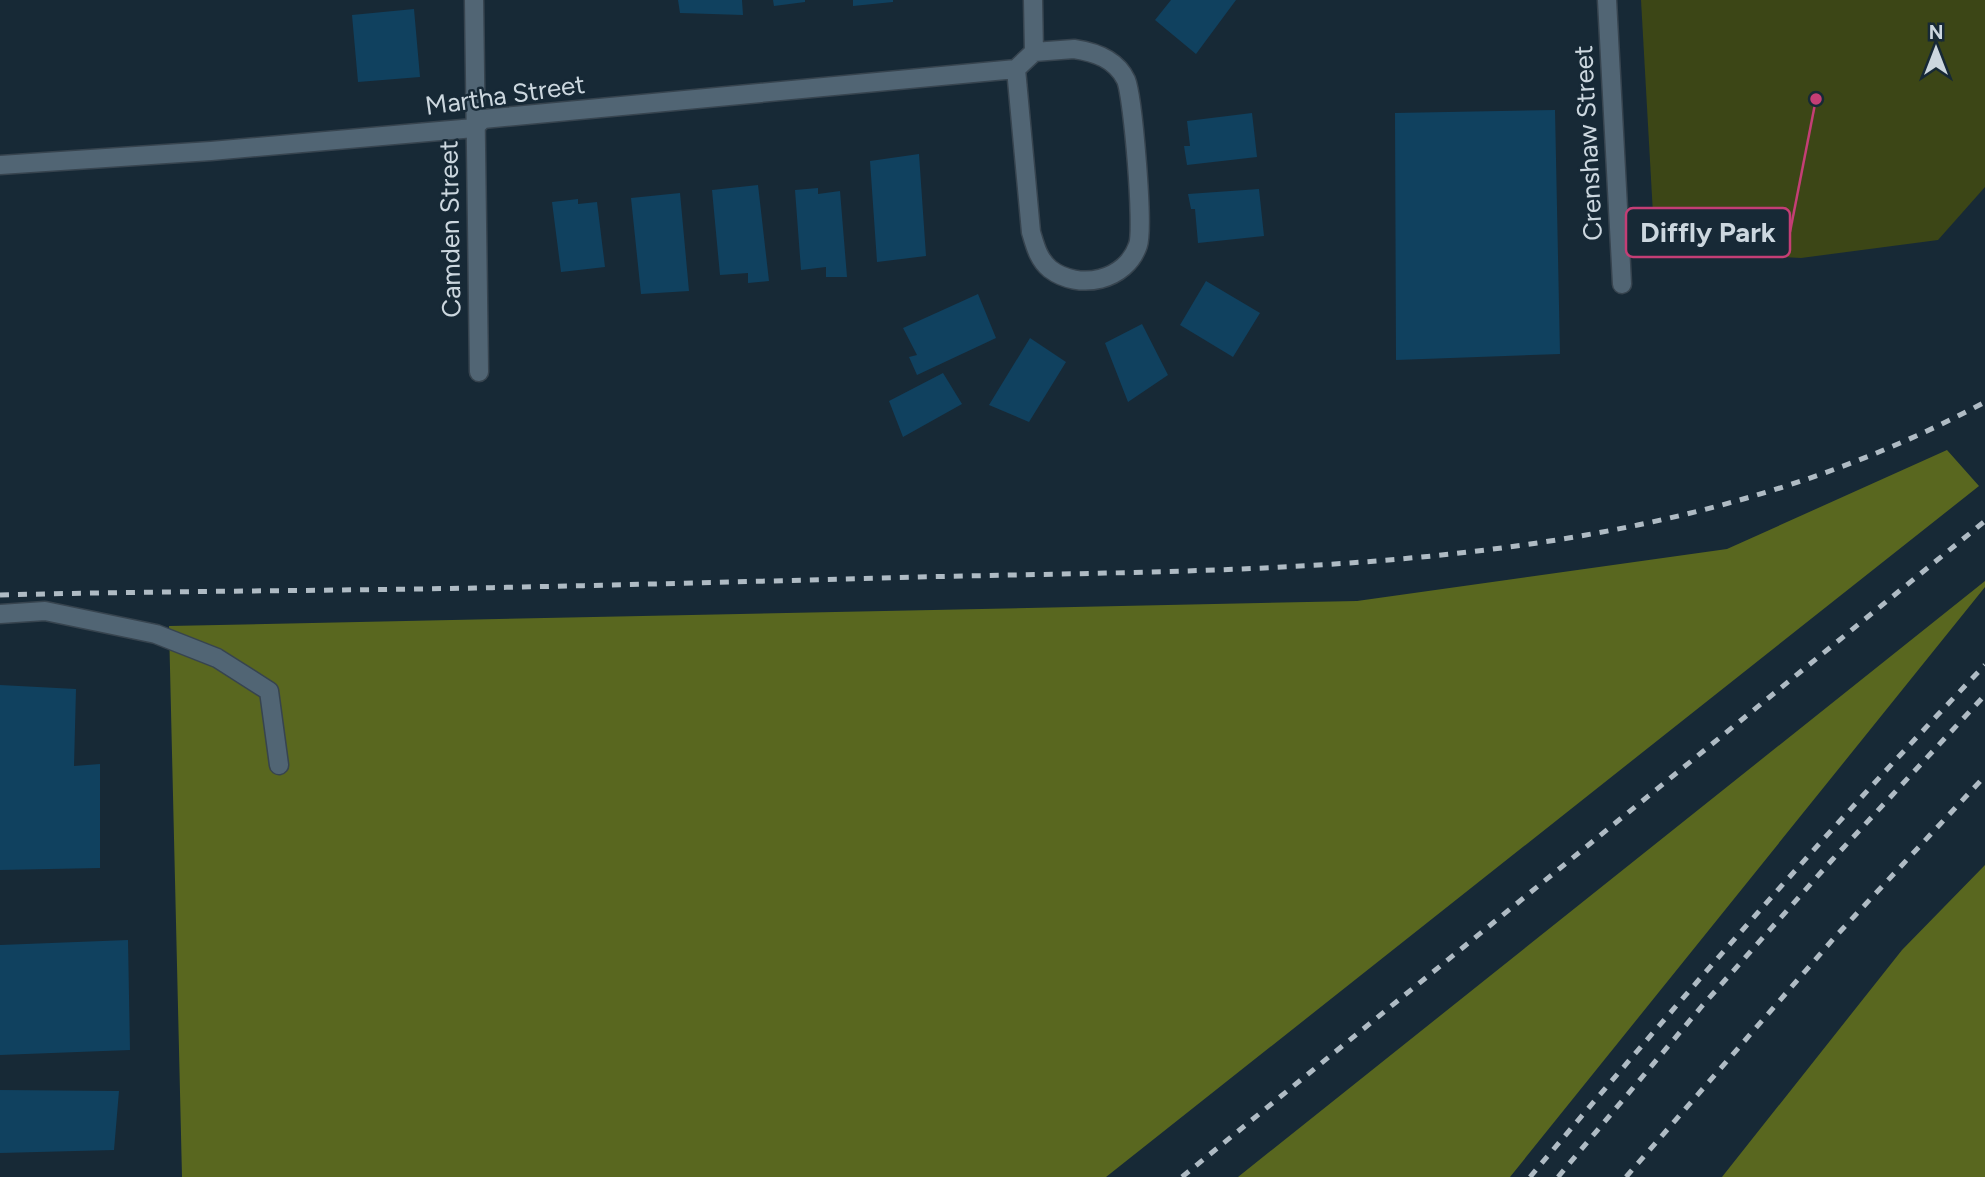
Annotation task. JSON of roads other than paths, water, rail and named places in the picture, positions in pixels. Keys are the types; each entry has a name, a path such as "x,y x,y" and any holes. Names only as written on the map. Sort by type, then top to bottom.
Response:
{"street":[{"name":"Camden Street","path":"474,0 479,372"},
{"path":"1033,0 1034,52"},
{"name":"Crenshaw Street","path":"1607,0 1622,284"},
{"path":"1074,49 1095,52 1113,63 1125,80 1130,99 1138,181 1139,244 1127,264 1108,277 1086,282 1065,277 1049,268 1037,252 1031,232 1016,69 1034,52 1074,49"},
{"name":"Martha Street","path":"0,165 211,151 474,128 483,120 1016,69"},
{"path":"0,614 45,611 156,634 217,657 269,691 279,765"}],"railway":[{"path":"0,595 475,588 1193,571 1329,564 1464,552 1598,533 1730,503 1859,460 1985,402"},
{"path":"1182,1177 1985,521"},
{"path":"1530,1177 1754,917 1985,665"},
{"path":"1558,1177 1702,1006 1832,860 1985,695"},
{"path":"1626,1177 1835,937 1985,776"}],"place":[{"name":"Diffly Park","path":"1816,99"}]}
